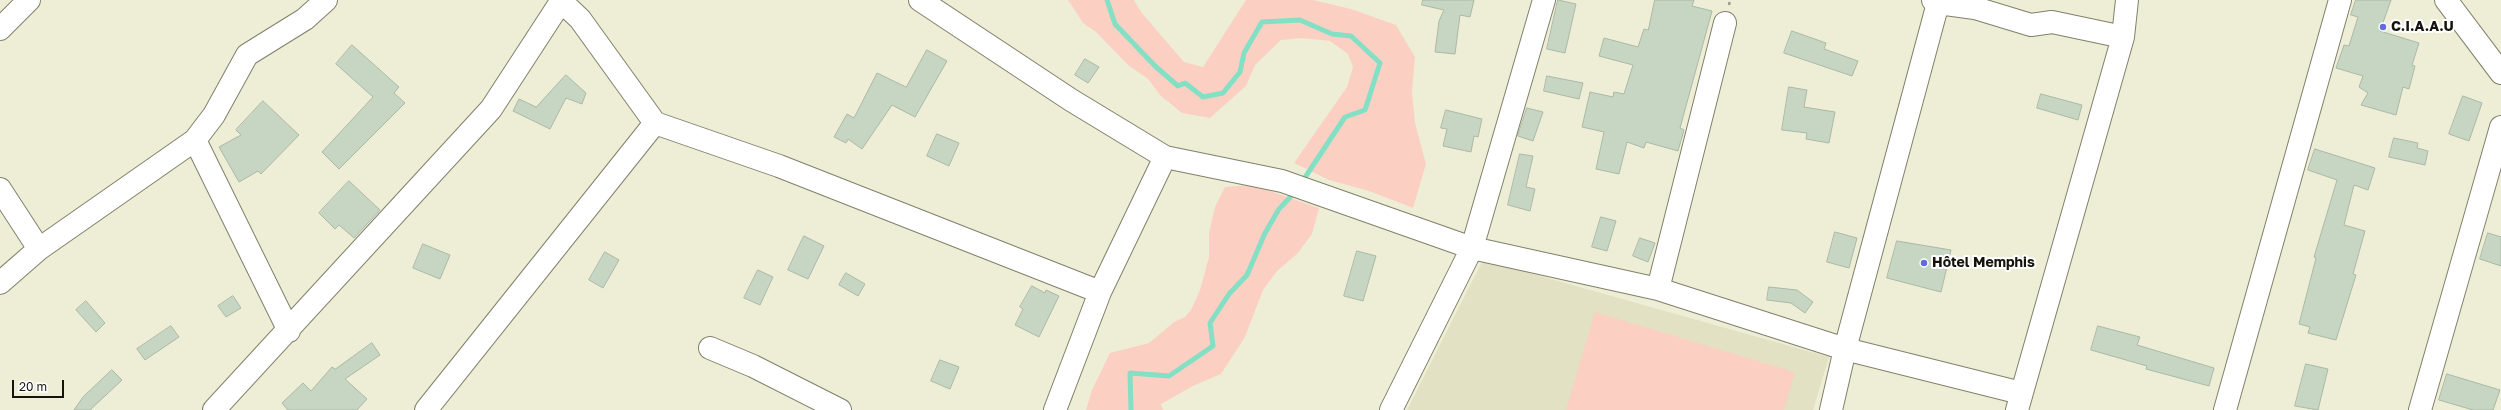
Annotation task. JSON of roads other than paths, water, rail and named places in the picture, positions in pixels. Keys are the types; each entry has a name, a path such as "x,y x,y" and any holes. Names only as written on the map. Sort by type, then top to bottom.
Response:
{"street":[{"path":"0,29 29,0"},
{"path":"0,283 39,249 195,140 214,115 247,55 305,19 326,0"},
{"path":"920,0 1071,100 1165,157 1282,181 1472,248 1658,289 1845,349 2019,401 2123,37 2127,0"},
{"path":"1391,410 1472,248 1544,0"},
{"path":"2225,410 2340,0"},
{"path":"2446,0 2501,73"},
{"path":"214,410 289,331 491,109 562,1 580,19 654,123 779,166 1100,292"},
{"path":"1831,410 1845,349 1935,1 1975,8 2031,25 2052,22 2123,37"},
{"path":"1658,289 1725,24"},
{"path":"426,410 654,123"},
{"path":"2420,410 2501,127"},
{"path":"195,140 289,331"},
{"path":"1055,410 1100,292 1165,157"},
{"path":"0,189 39,249"},
{"path":"710,348 754,366 840,410"}],"waterway":[{"path":"1107,0 1115,24 1155,66 1178,86 1185,83 1203,97 1223,93 1240,72 1244,53 1262,22 1300,20 1332,34 1351,36 1380,63 1365,110 1345,117 1302,182"},
{"path":"1131,410 1130,373 1169,376 1213,346 1210,323 1229,294 1247,275 1265,233 1279,209 1295,192"}],"place":[{"name":"C.I.A.A.U","path":"2383,27"},
{"name":"Hôtel Memphis","path":"1924,263"}]}
